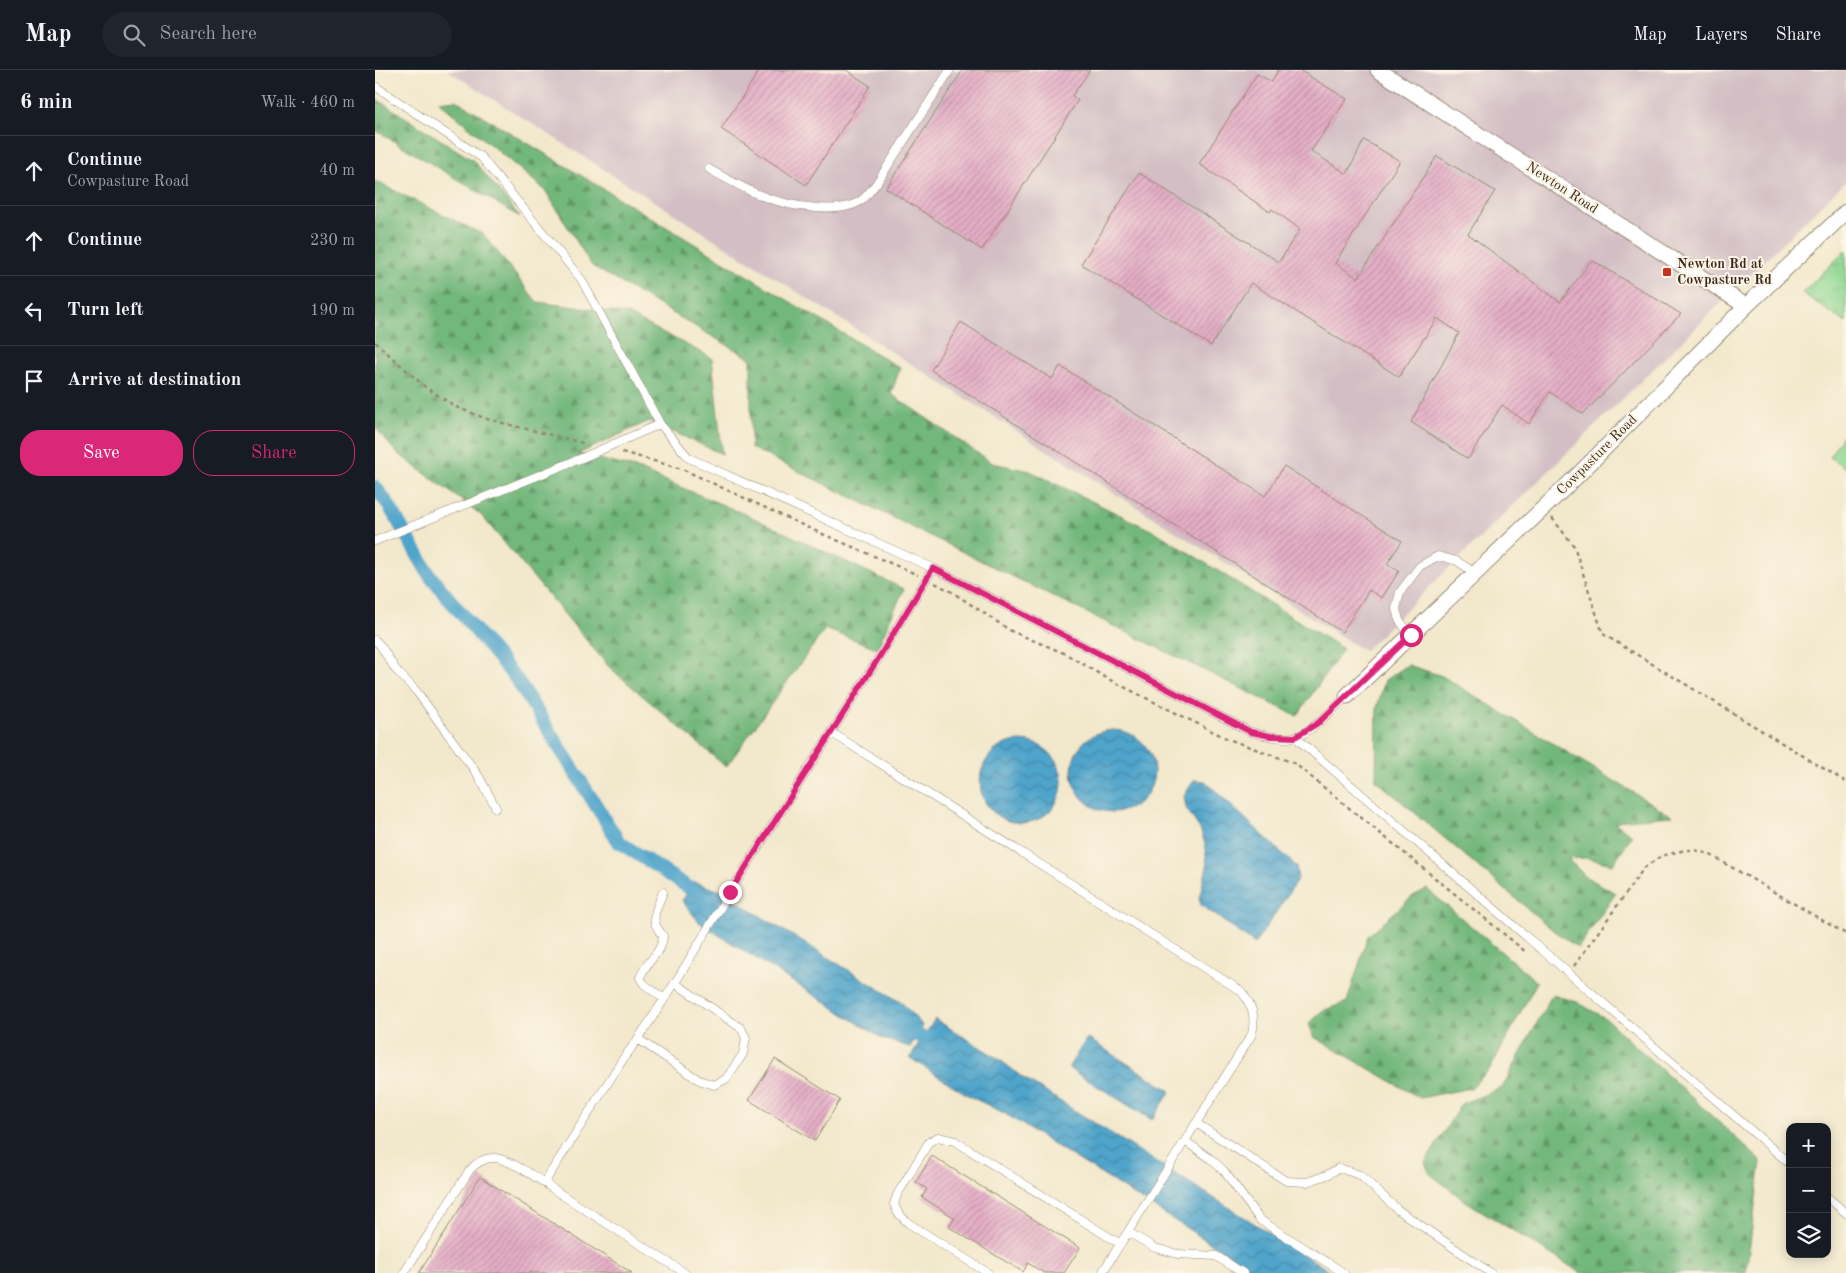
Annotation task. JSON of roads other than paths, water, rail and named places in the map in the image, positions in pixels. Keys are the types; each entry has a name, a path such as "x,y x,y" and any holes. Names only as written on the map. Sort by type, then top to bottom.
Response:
{"street":[{"name":"Newton Road","path":"1378,70 1746,306"},
{"name":"Cowpasture Road","path":"1347,696 1543,507 1746,306 1846,212"}],"lane":[{"path":"709,169 762,198 795,206 827,209 857,204 876,184 950,70"},
{"path":"375,86 481,157 581,278 660,424 689,458 933,568 1251,732 1270,736 1295,737 1318,723 1347,696"},
{"path":"375,541 660,424"},
{"path":"1411,635 1399,620 1396,609 1400,592 1420,566 1438,556 1457,561 1475,573"},
{"path":"544,1183 623,1059 665,999 933,568"},
{"path":"375,640 380,644 396,670 417,692 478,775 496,808"},
{"path":"832,733 1241,991 1249,1001 1255,1022 1252,1034 1102,1273"},
{"path":"1295,737 1786,1161"},
{"path":"663,892 654,918 655,927 663,936 663,946 643,971 640,978 643,984 665,999"},
{"path":"638,1039 699,1080 713,1085 726,1080 737,1064 743,1054 746,1038 741,1028 675,983"},
{"path":"1196,1123 1286,1181 1307,1182 1327,1175 1339,1168 1360,1175 1398,1210 1491,1273"},
{"path":"988,1273 908,1223 899,1213 895,1204 897,1195 929,1142 938,1137 955,1141 1120,1244"},
{"path":"1185,1141 1211,1159 1224,1171 1260,1220 1344,1273"},
{"path":"405,1273 469,1171 475,1164 494,1158 507,1162 544,1183 685,1273"},
{"path":"1831,1200 1846,1213"},
{"path":"1128,1232 1155,1248 1178,1254 1216,1256 1243,1273"}],"water":[{"path":"1113,730 1129,734 1142,742 1150,755 1154,771 1150,787 1142,800 1129,808 1113,812 1097,808 1084,800 1076,787 1072,771 1076,755 1084,742 1097,734"},
{"path":"1021,741 1037,745 1050,753 1058,766 1062,782 1058,798 1050,811 1037,819 1021,823 1005,819 992,811 984,798 980,782 984,766 992,753 1005,745"},
{"path":"1194,780 1205,781 1296,866 1298,879 1255,944 1201,905 1199,898 1207,867 1205,844 1200,829 1186,808 1184,796"},
{"path":"694,882 718,890 902,1003 923,1026 910,1047 883,1039 700,923 682,901"},
{"path":"935,1019 999,1059 1023,1078 1333,1273 1258,1273 1004,1113 971,1097 910,1058"},
{"path":"1087,1038 1171,1091 1152,1120 1068,1068"}],"waterway":[{"path":"375,487 388,504 430,576 517,680 619,842 706,899"},
{"path":"902,1025 923,1038"}],"place":[{"name":"Newton Rd at Cowpasture Rd","path":"1667,272"}]}
